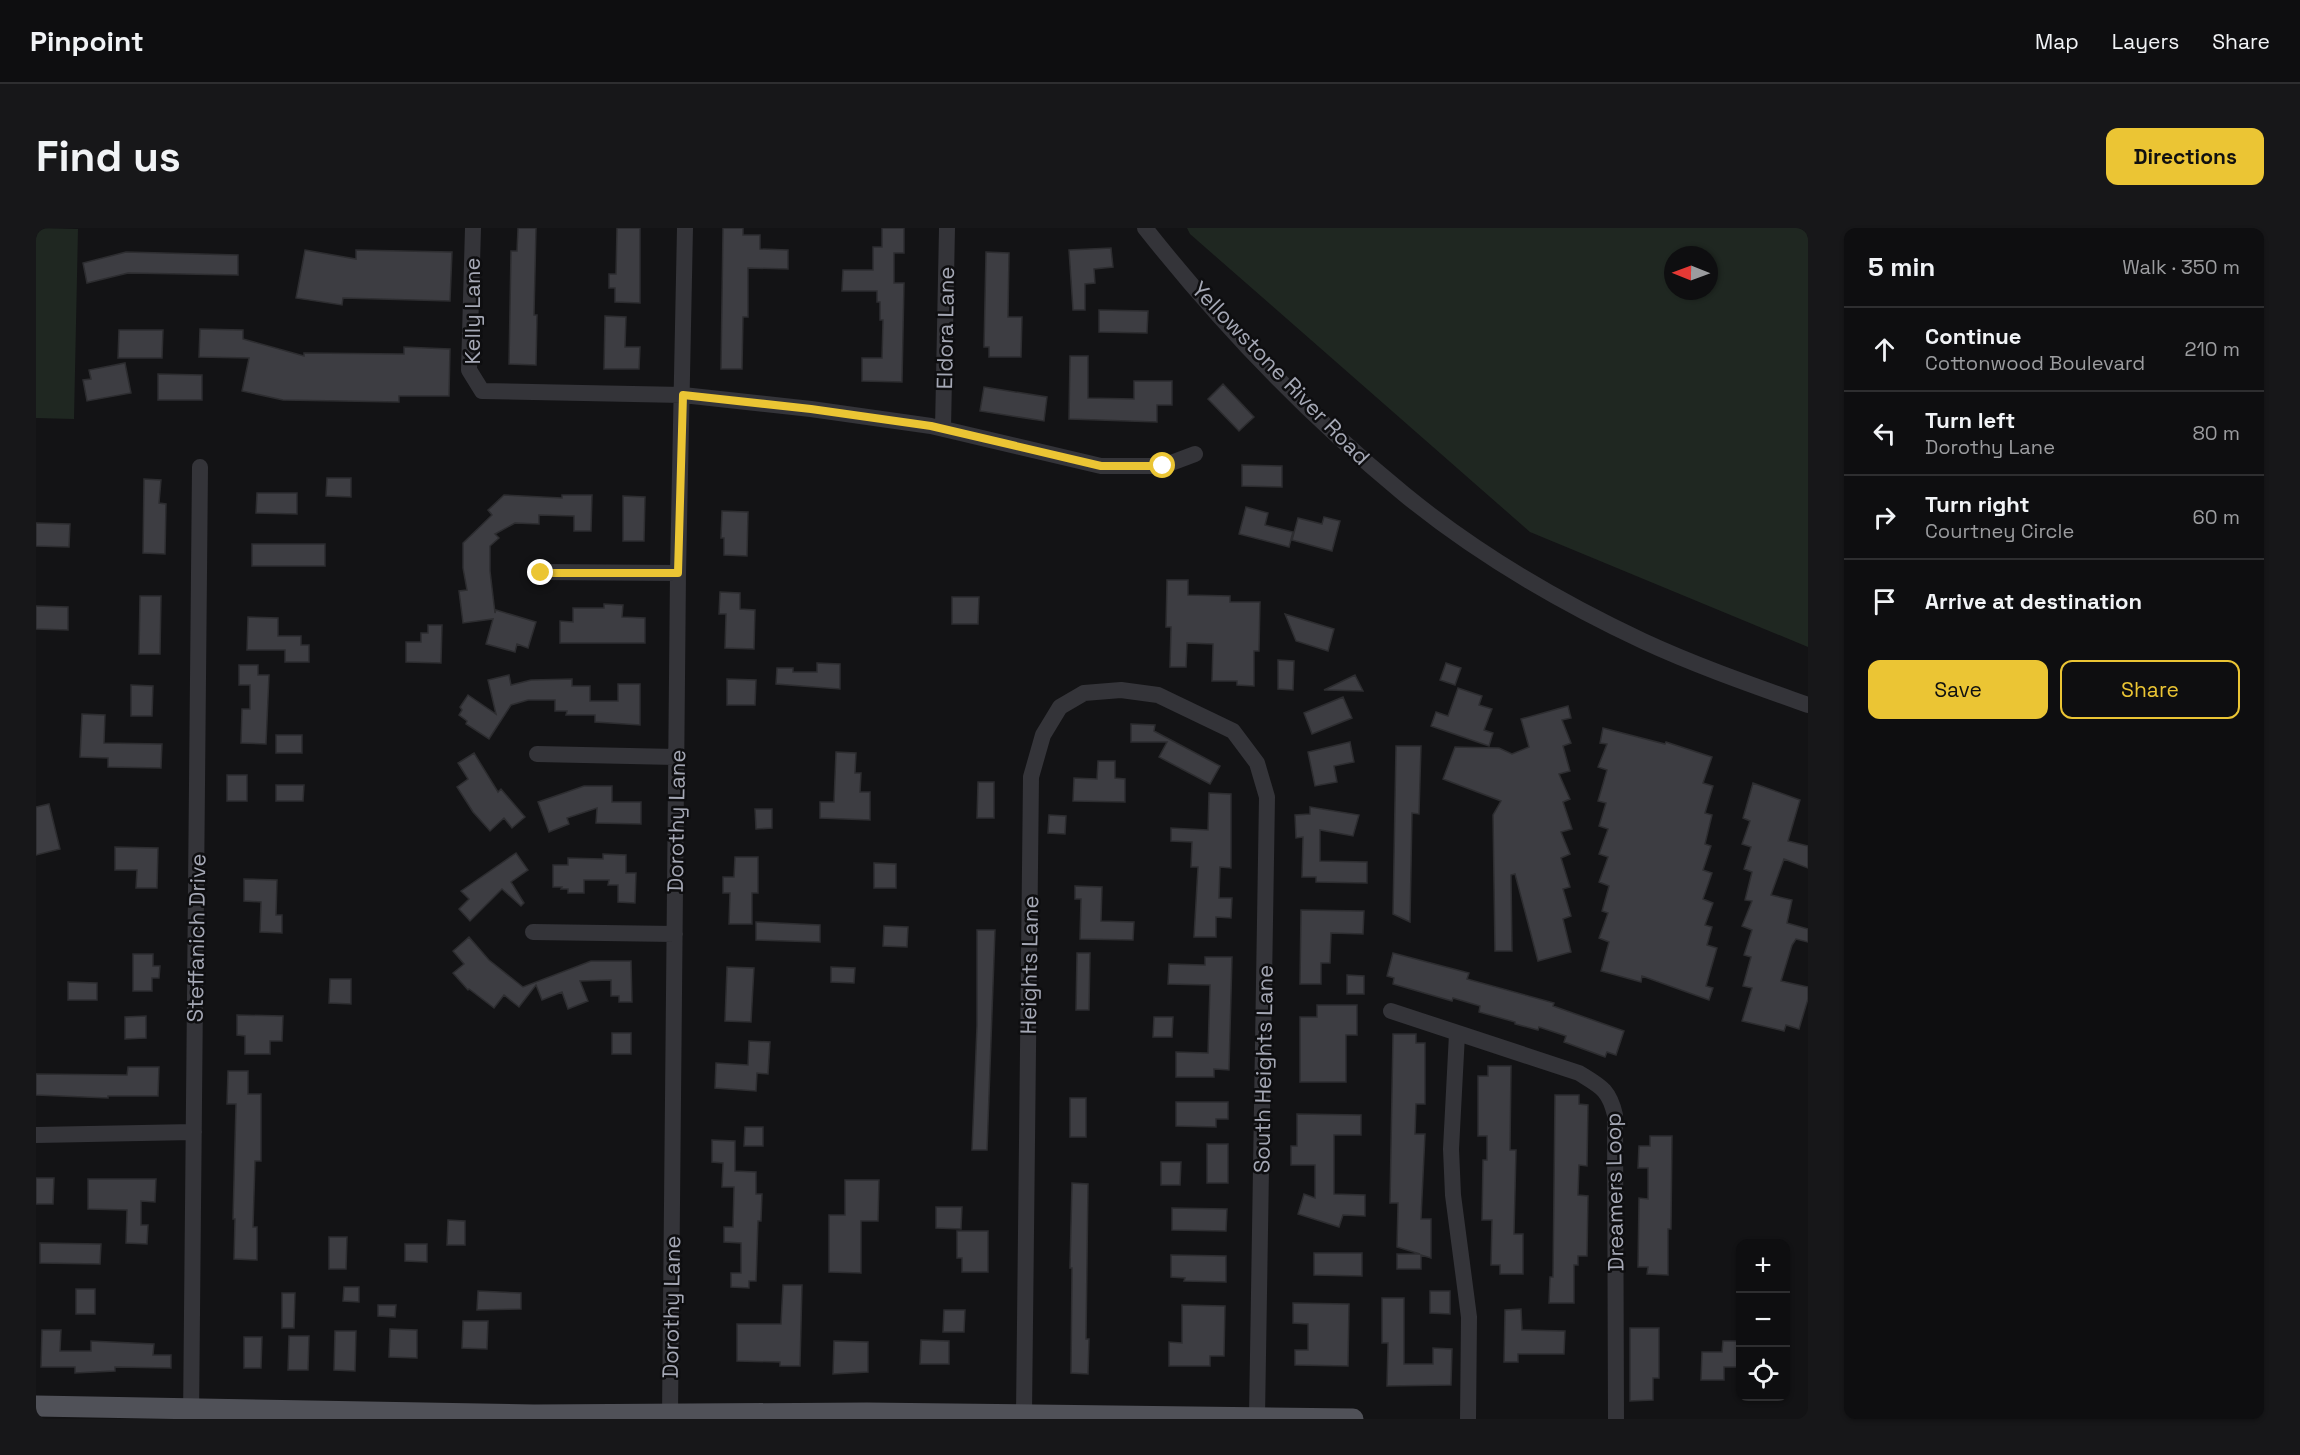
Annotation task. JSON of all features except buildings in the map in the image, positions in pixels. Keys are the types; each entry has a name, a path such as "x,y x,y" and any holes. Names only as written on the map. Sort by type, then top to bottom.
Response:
{"main road":[{"path":"36,1406 191,1414 1024,1414 1353,1419"}],"street":[{"name":"Kelly Lane","path":"473,228 469,370 482,391 683,395"},
{"name":"Dorothy Lane","path":"669,1415 678,573 685,228"},
{"name":"Eldora Lane","path":"943,429 947,228"},
{"name":"Yellowstone River Road","path":"1145,228 1238,336 1298,397 1405,495 1453,531 1550,592 1643,641 1686,660 1808,705"},
{"path":"683,395 811,409 943,429 1101,466 1163,466 1195,454"},
{"name":"Steffanich Drive","path":"191,1414 200,467"},
{"path":"541,573 678,573"},
{"name":"Heights Lane","path":"1024,1414 1031,777 1043,735 1060,707 1084,693 1121,690 1158,695 1233,731"},
{"name":"South Heights Lane","path":"1233,731 1257,763 1268,797 1257,1418"},
{"path":"537,754 676,756"},
{"path":"533,932 675,934"},
{"name":"Dreamers Loop","path":"1391,1011 1579,1073 1598,1084 1611,1097 1615,1115 1616,1419"},
{"path":"1457,1034 1452,1149 1453,1195 1469,1317 1468,1419"},
{"path":"36,1135 194,1132"}],"shaded area":[{"path":"36,228 78,229 74,419 36,418"},
{"path":"1187,228 1808,228 1808,647 1530,532 1190,234"}],"route":[{"path":"541,573 678,573 683,395 811,409 931,426 1101,466 1163,466"}]}
